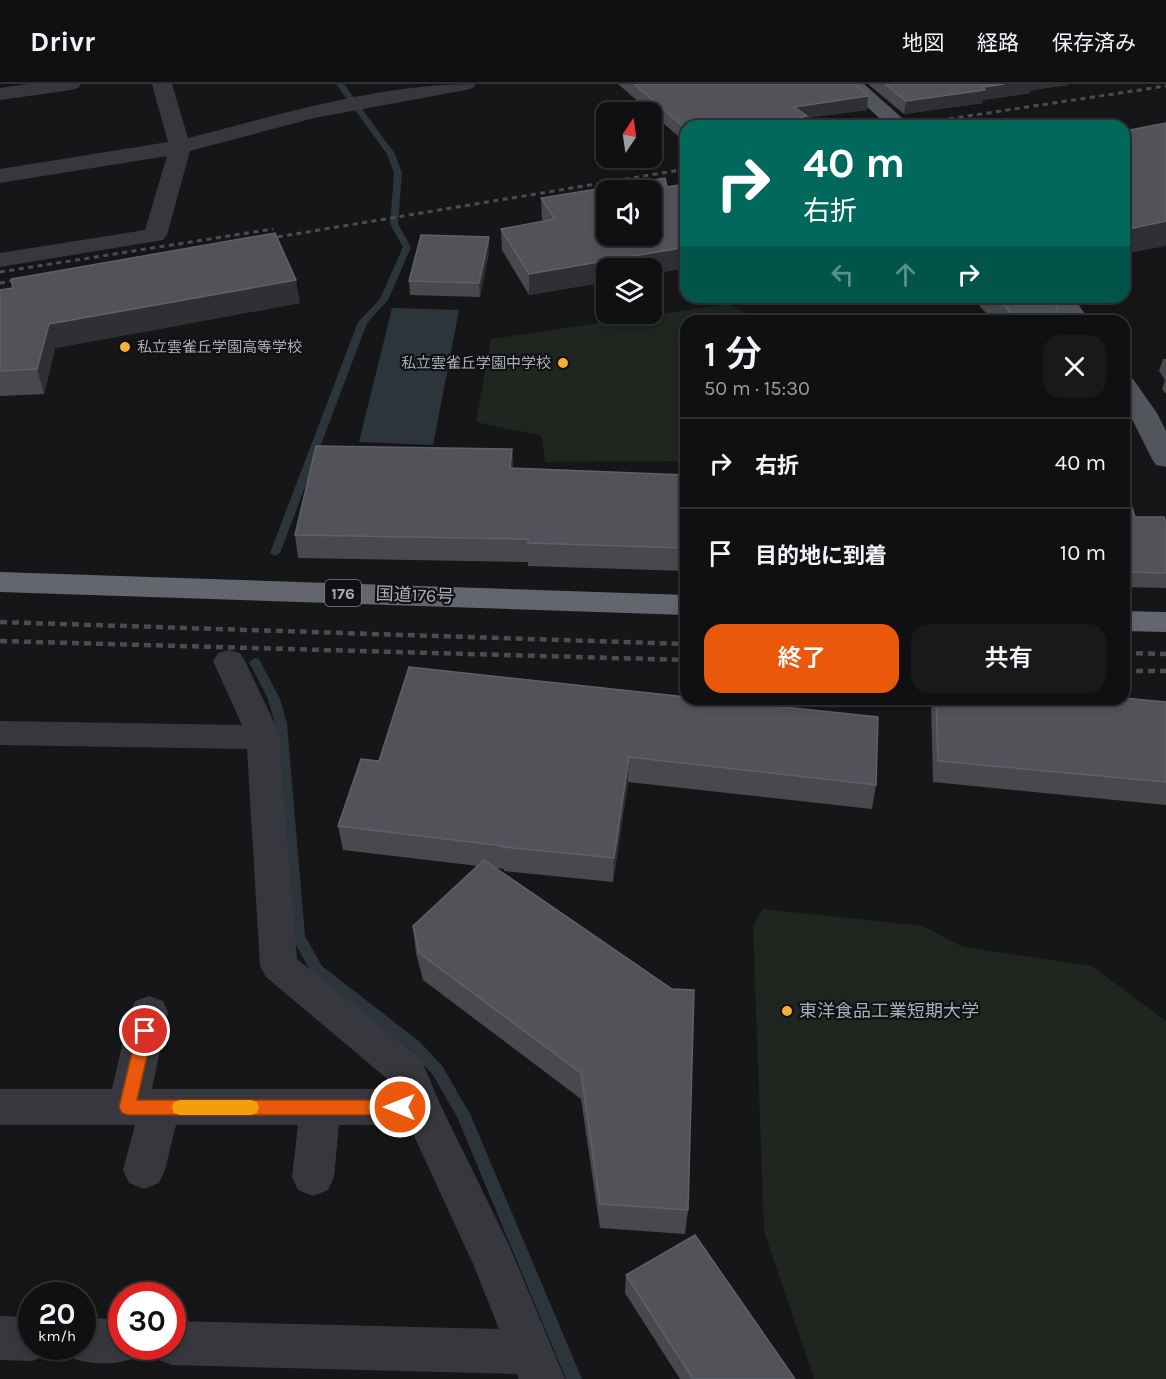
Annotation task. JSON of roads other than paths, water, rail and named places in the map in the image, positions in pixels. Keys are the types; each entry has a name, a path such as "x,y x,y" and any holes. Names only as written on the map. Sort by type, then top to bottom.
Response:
{"highway":[{"name":"国道176号","path":"0,582 680,605"},
{"path":"1130,621 1166,622"}],"main road":[{"path":"852,84 893,120"},
{"path":"1130,393 1144,413 1166,459"}],"street":[{"path":"0,94 71,84"},
{"path":"0,260 155,235 180,147 162,84"},
{"path":"0,176 180,147 312,112 466,84"},
{"path":"186,1344 537,1366 494,1260 421,1107 407,1071 279,966 263,758 264,736 229,661"},
{"path":"0,733 264,736"},
{"path":"144,1170 144,1107 149,1012"},
{"path":"0,1107 421,1107"},
{"path":"313,1177 320,1108"},
{"path":"0,1338 18,1339"}],"waterway":[{"path":"275,553 363,322 384,300 407,247 394,224 398,173 391,154 340,84"},
{"path":"255,662 274,699 281,724 298,936 317,970 415,1046 438,1071 464,1116 574,1379"}],"railway":[{"path":"942,120 1166,86"},
{"path":"259,240 680,170"},
{"path":"0,272 273,229"},
{"path":"0,283 29,278"},
{"path":"0,622 680,644"},
{"path":"0,641 680,660"},
{"path":"1130,653 1166,654"},
{"path":"1130,671 1166,671"}],"place":[{"name":"私立雲雀丘学園高等学校","path":"125,347"},
{"name":"私立雲雀丘学園中学校","path":"563,363"},
{"name":"東洋食品工業短期大学","path":"787,1011"}]}
